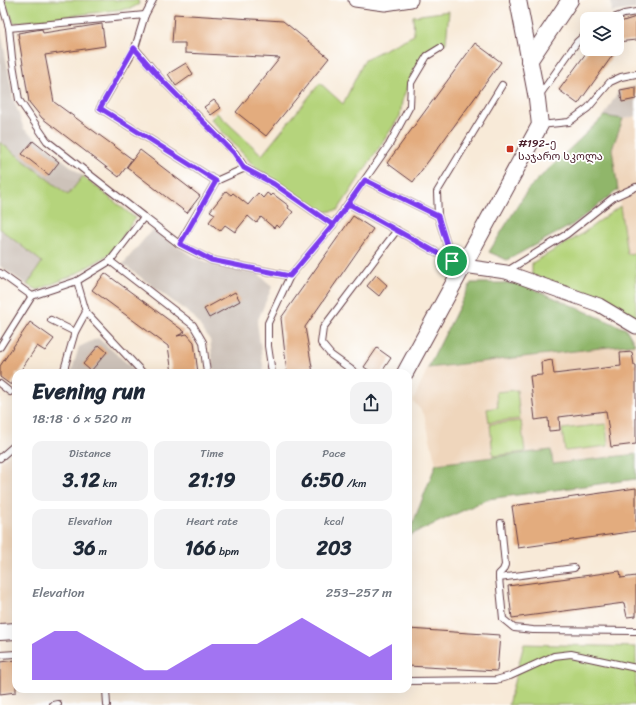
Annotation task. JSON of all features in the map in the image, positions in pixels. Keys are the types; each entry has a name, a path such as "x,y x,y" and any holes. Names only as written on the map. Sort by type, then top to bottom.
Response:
{"street":[{"path":"355,0 385,4 410,0"},
{"path":"407,369 458,264 540,125 537,99 518,0"},
{"path":"529,61 570,0"},
{"path":"458,264 506,272 599,306 636,327"},
{"path":"0,632 12,631"}],"lane":[{"path":"153,0 145,15 134,48 100,108 216,181"},
{"path":"1,1 9,28 19,100 47,141 180,244 211,260 290,276"},
{"path":"624,14 636,12"},
{"path":"9,28 145,15"},
{"path":"537,99 580,39"},
{"path":"134,48 160,78 234,153 244,168 274,184 333,225"},
{"path":"271,369 268,346 268,323 290,276 349,204 389,145 410,106 411,82 427,56 440,48"},
{"path":"540,125 569,122 588,108 610,82 621,77 636,74"},
{"path":"458,264 438,216 437,192 502,85"},
{"path":"180,244 216,181 244,168"},
{"path":"365,180 438,216"},
{"path":"506,272 567,234 614,197 636,187"},
{"path":"349,204 458,264"},
{"path":"0,347 32,296 77,281 110,261 144,217"},
{"path":"350,369 331,355 321,343 323,328 397,230"},
{"path":"110,261 193,326 203,342 206,369"},
{"path":"0,274 32,296"},
{"path":"77,281 86,312 139,369"},
{"path":"64,369 75,332 86,312"},
{"path":"51,320 75,332"},
{"path":"0,384 10,392"},
{"path":"0,458 12,448"},
{"path":"500,523 505,565 499,574 503,619 514,628 532,630 636,631"},
{"path":"499,578 574,568"},
{"path":"0,655 12,654"},
{"path":"412,681 496,680 510,676 554,656 571,654 636,668"},
{"path":"106,693 108,705"}],"shaded area":[{"path":"611,0 636,0 636,9 612,12"},
{"path":"0,25 13,98 24,129 83,176 68,195 0,142"},
{"path":"636,86 636,116 623,119 604,116 619,90"},
{"path":"636,116 636,253 627,254 612,149 623,119"},
{"path":"0,229 42,262 27,285 0,266"},
{"path":"152,230 192,256 222,268 259,274 272,287 257,322 263,369 214,369 210,340 194,317 123,264"},
{"path":"98,338 133,369 72,369 79,347"},
{"path":"635,344 636,454 553,464 551,450 436,464 424,414 413,401 428,368"},
{"path":"12,452 12,624 0,625 0,462"}],"green space":[{"path":"4,0 138,0 139,4 132,8 14,23"},
{"path":"449,11 446,43 433,46 414,69 402,101 400,116 338,210 324,212 255,167 211,119 217,113 262,155 320,83 343,104 365,59 414,35 413,16"},
{"path":"604,116 623,119 612,149 618,190 572,225 507,260 489,252 528,189"},
{"path":"0,142 68,195 83,176 135,218 111,253 74,275 38,290 27,285 42,262 0,229"},
{"path":"620,206 627,254 636,253 636,320 594,295 532,275 532,263 579,236"},
{"path":"471,283 520,283 626,329 635,344 428,368"},
{"path":"517,390 520,419 489,422 487,409 498,407 496,392"},
{"path":"521,421 525,452 493,456 490,424"},
{"path":"606,424 608,446 565,451 562,429"},
{"path":"551,450 553,464 636,454 636,479 488,499 412,534 412,526 436,464"},
{"path":"524,644 636,647 636,705 508,705"}],"building":[{"path":"174,14 283,21 329,58 266,136 236,112 280,58 185,53 185,43 172,43"},
{"path":"636,17 636,40 624,41 624,21"},
{"path":"102,24 105,46 45,55 54,102 132,159 119,177 42,118 29,102 18,33 42,29 43,33"},
{"path":"475,43 501,62 413,182 387,163"},
{"path":"584,56 612,56 578,104 559,90"},
{"path":"186,63 193,74 176,86 168,74"},
{"path":"636,87 636,99 622,102 620,90"},
{"path":"214,100 221,108 211,115 204,107"},
{"path":"33,141 59,162 49,175 22,154"},
{"path":"140,150 200,196 187,213 127,167"},
{"path":"226,191 231,195 233,193 248,205 258,193 263,198 267,193 271,196 273,194 289,206 288,208 293,212 279,228 276,225 274,228 261,217 256,223 248,216 235,232 225,225 220,231 209,222 215,214 210,211"},
{"path":"353,216 373,229 305,327 312,369 287,369 281,318"},
{"path":"105,273 185,332 177,336 187,334 194,342 197,369 171,369 168,346 92,290"},
{"path":"376,275 387,285 379,296 367,286"},
{"path":"235,292 240,301 209,318 204,309"},
{"path":"30,322 54,339 45,351 37,346 22,369 12,369 11,385 0,377 0,366"},
{"path":"99,345 107,352 93,369 89,369 83,364"},
{"path":"377,348 391,358 384,369 367,369 364,367"},
{"path":"632,352 634,365 636,365 636,444 611,447 606,411 559,417 560,430 549,431 548,418 535,420 530,376 542,375 541,362 552,360 554,374 621,366 620,353"},
{"path":"636,488 636,531 518,548 512,506"},
{"path":"620,571 621,578 636,576 636,616 627,617 624,603 512,618 508,586"},
{"path":"412,629 500,635 497,671 412,666"},
{"path":"12,660 12,692 0,694 0,662"}],"place":[{"name":"#192-ე საჯარო სკოლა","path":"510,149"}],"route":[{"path":"452,261 349,204 333,225 274,184 244,168 234,153 160,78 146,60 134,48 100,108 216,181 180,244 211,260 290,276 333,225 365,180 438,216 452,261"}]}
